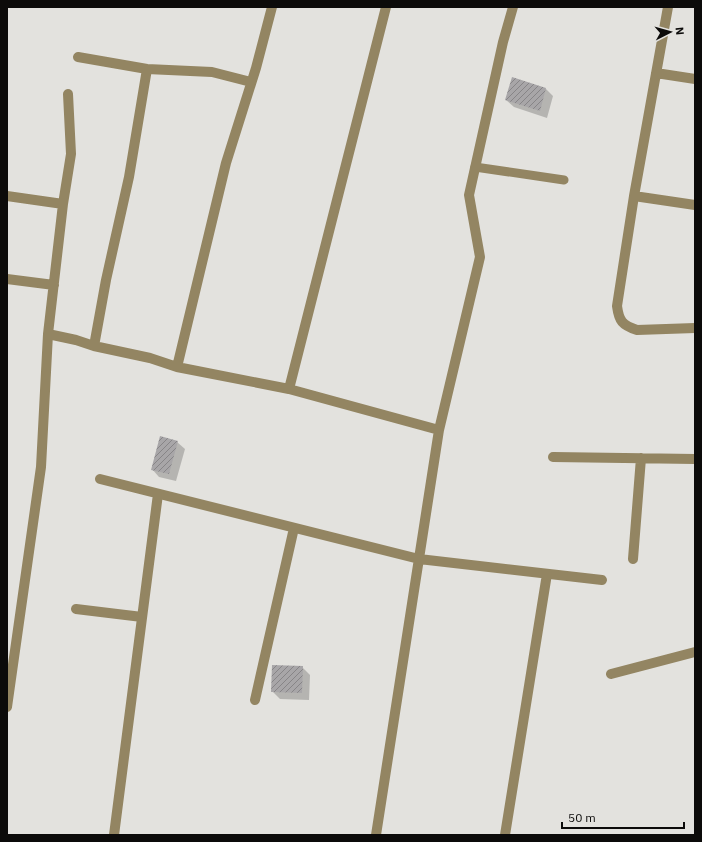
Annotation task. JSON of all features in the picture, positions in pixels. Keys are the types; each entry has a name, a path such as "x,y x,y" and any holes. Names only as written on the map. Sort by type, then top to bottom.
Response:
{"street":[{"path":"177,367 226,163 272,7"},
{"path":"290,389 386,7"},
{"path":"376,835 439,430 480,257 468,195 503,42 513,7"},
{"path":"668,7 634,196 617,306 618,315 622,323 637,330 695,328"},
{"path":"78,57 147,69 212,72 251,82"},
{"path":"94,346 106,280 129,176 147,69"},
{"path":"656,73 695,79"},
{"path":"7,707 41,467 48,334 63,204 71,154 68,94"},
{"path":"7,196 63,204"},
{"path":"634,196 695,205"},
{"path":"7,279 54,285"},
{"path":"48,334 150,358 177,367 290,389 439,430"},
{"path":"552,457 695,459"},
{"path":"633,559 641,458"},
{"path":"100,479 419,559 602,580"},
{"path":"114,835 158,494"},
{"path":"255,700 294,528"},
{"path":"505,835 547,574"},
{"path":"76,609 142,617"},
{"path":"611,674 695,652"}],"lane":[{"path":"475,167 564,180"}],"building":[{"path":"512,77 546,88 540,111 505,100"},
{"path":"160,436 178,441 169,474 151,470"},
{"path":"272,665 303,666 302,693 271,692"}]}
